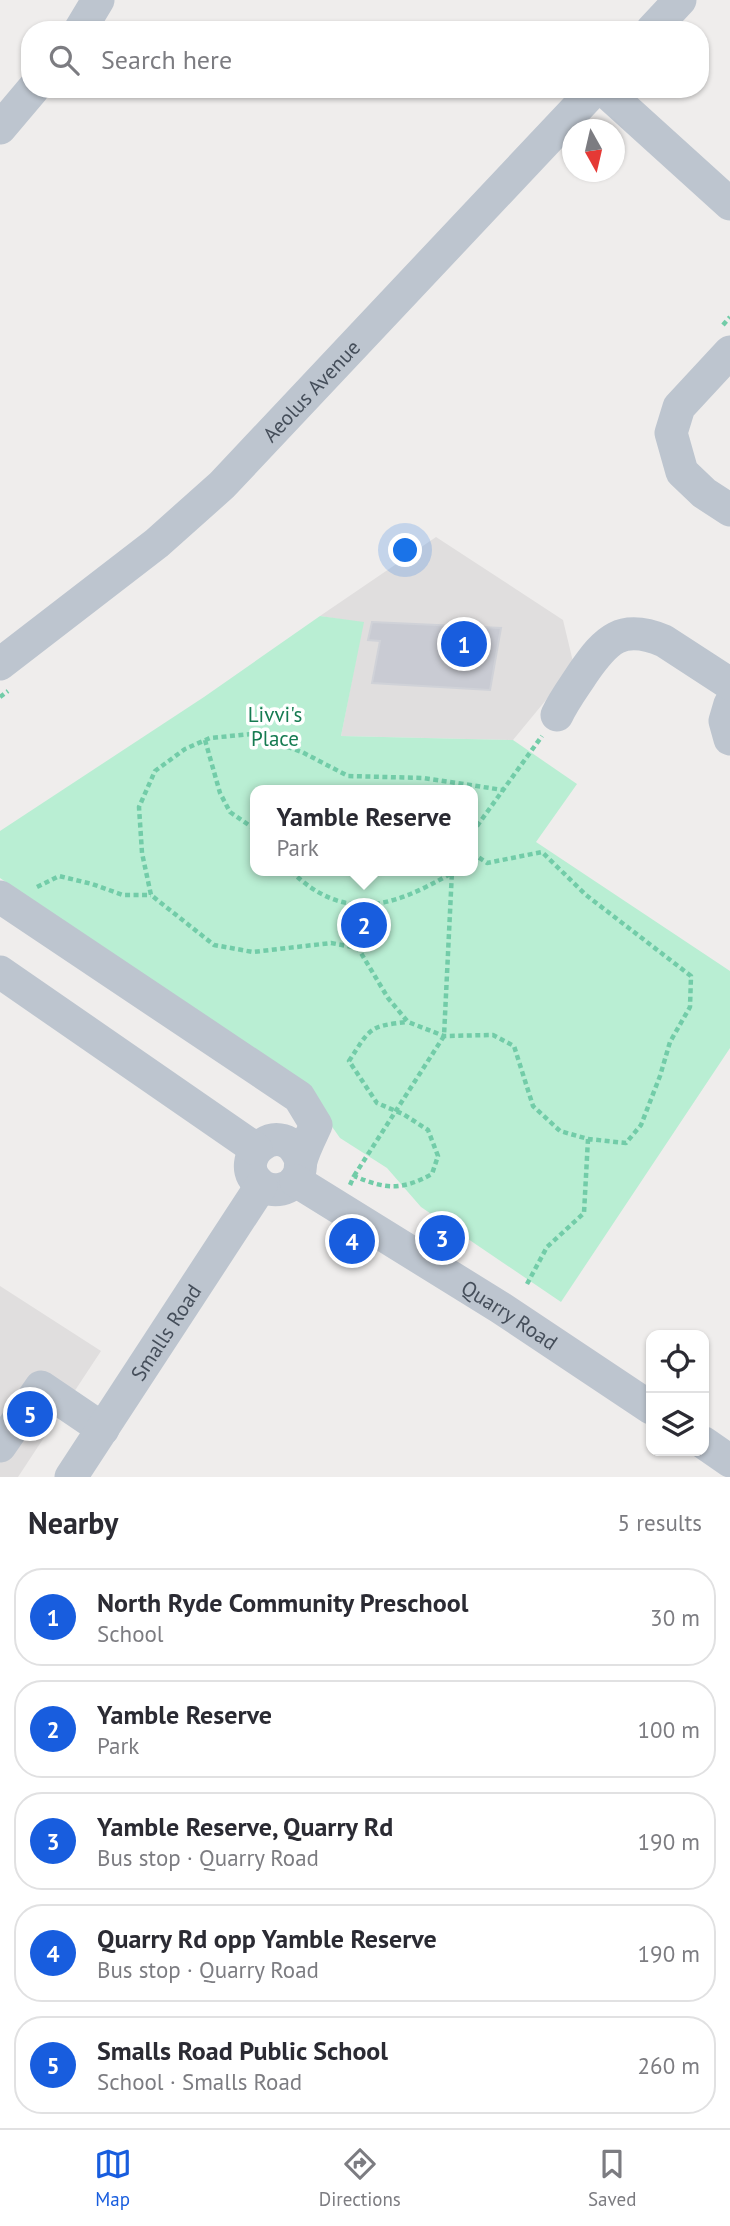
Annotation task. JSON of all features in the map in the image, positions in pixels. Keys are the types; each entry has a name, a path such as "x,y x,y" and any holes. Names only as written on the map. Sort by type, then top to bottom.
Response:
{"street":[{"path":"86,21 99,0"},
{"path":"660,21 680,0"},
{"path":"0,128 25,98"},
{"name":"Aeolus Avenue","path":"0,664 157,543 222,485 587,98"},
{"path":"613,98 730,204"},
{"path":"730,352 680,407 671,433 682,472 704,493 730,510"},
{"path":"557,715 601,647 614,638 627,635 653,636 664,641 730,684"},
{"path":"730,704 725,721 730,739"},
{"path":"7,902 299,1097 316,1125 298,1171 283,1189 261,1186 251,1172 252,1156 256,1149 271,1140 287,1142 294,1147 298,1171"},
{"path":"0,972 256,1149"},
{"name":"Quarry Road","path":"298,1171 340,1209 502,1308 646,1405"},
{"name":"Smalls Road","path":"71,1477 261,1186"},
{"path":"0,1446 41,1387 103,1429"},
{"path":"709,1446 730,1461"}],"path":[{"path":"478,825 557,715"},
{"path":"151,895 142,853 139,807 155,771 185,749 205,740 251,734 302,752 348,776 423,778 470,785"},
{"path":"205,740 220,793 230,812 250,826"},
{"path":"478,786 503,790"},
{"path":"354,1176 380,1187 413,1184 432,1174 438,1156 428,1130 404,1114 377,1103 349,1061 365,1037 377,1026 408,1022 444,1036 493,1035 514,1046 533,1106 560,1131 588,1139 626,1143 641,1125 670,1042 690,1007 691,976 596,903 542,852 486,863 478,857"},
{"path":"7,902 59,876 123,895 151,895 214,945 253,952 331,943 358,948 388,998 408,1022"},
{"path":"296,876 308,887 336,900 361,905 391,902 412,895 444,876"},
{"path":"340,1209 354,1176 444,1036 451,876"},
{"path":"527,1284 547,1247 584,1213 588,1139"}],"shaded area":[{"path":"436,537 563,620 574,666 513,740 341,736 363,623 320,616"},
{"path":"0,1286 101,1351 18,1477 0,1477"}],"green space":[{"name":"Livvi's Place","path":"320,616 364,622 341,736 513,740 577,784 536,842 730,971 730,1048 561,1302 421,1207 387,1168 340,1138 304,1087 0,878 0,831 204,697"}],"building":[{"path":"372,622 501,628 490,690 372,683 380,641 368,640"}],"place":[{"name":"North Ryde Community Preschool","path":"464,644"},
{"name":"Yamble Reserve","path":"364,925"},
{"name":"Yamble Reserve, Quarry Rd","path":"442,1238"},
{"name":"Quarry Rd opp Yamble Reserve","path":"352,1241"},
{"name":"Smalls Road Public School","path":"30,1414"}]}
